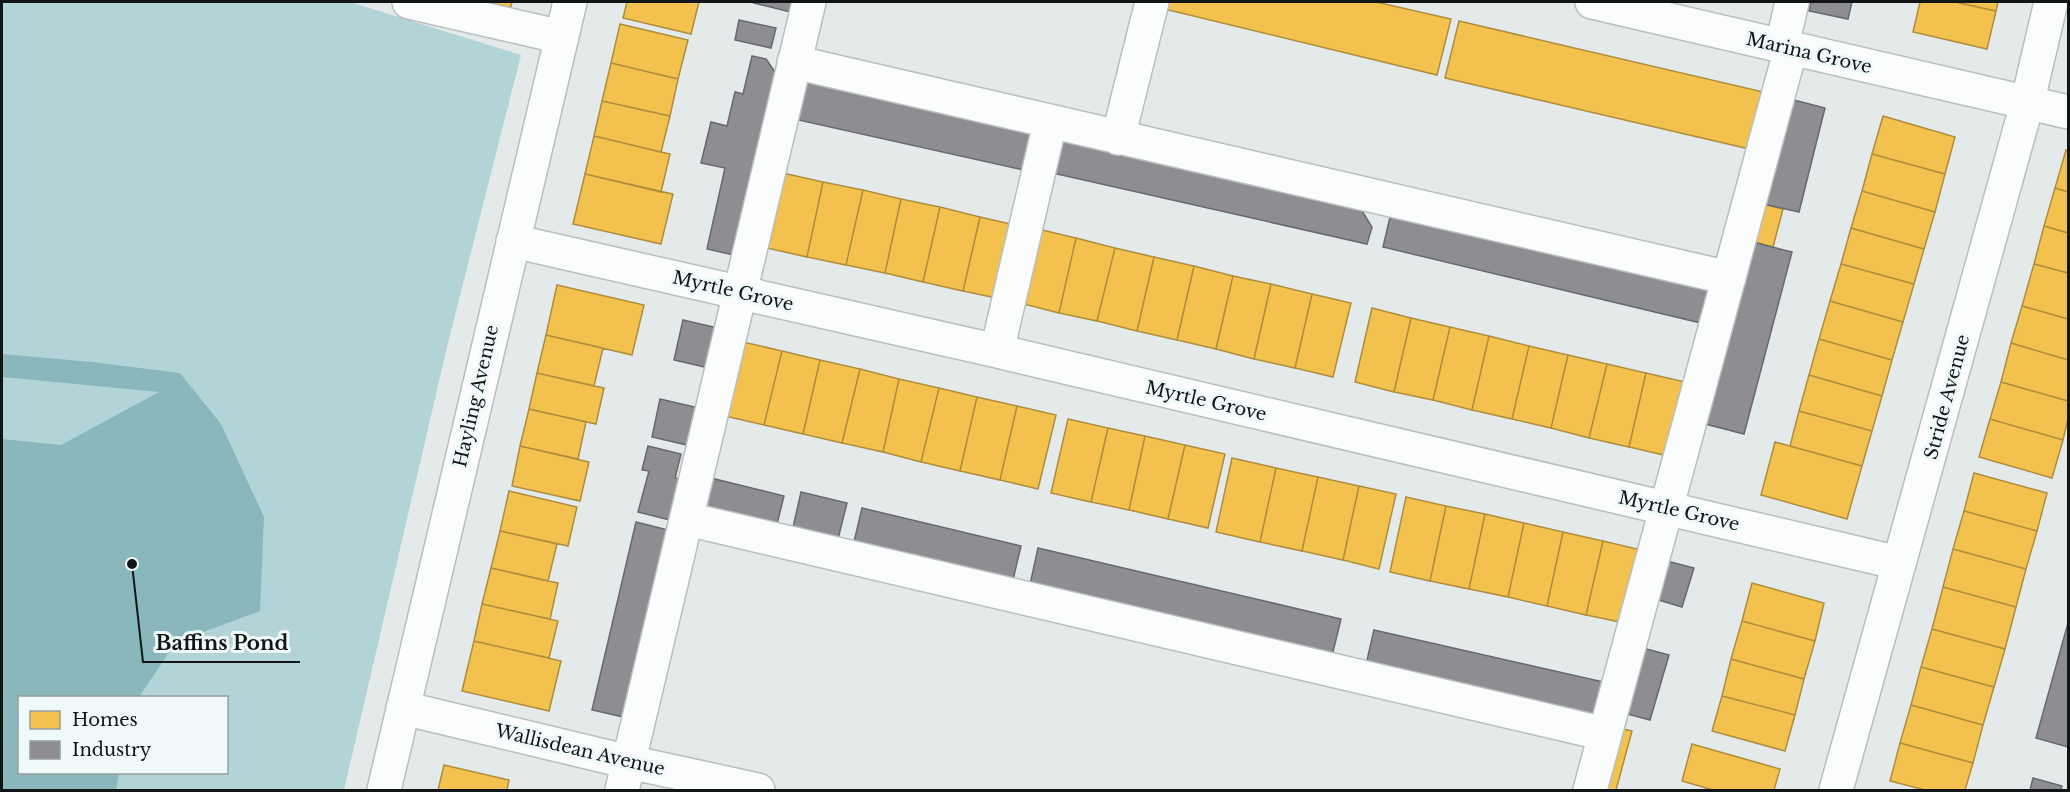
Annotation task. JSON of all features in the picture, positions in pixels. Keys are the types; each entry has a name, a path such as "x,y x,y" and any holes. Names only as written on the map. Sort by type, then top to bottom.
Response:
{"street":[{"path":"409,2 562,38"},
{"name":"Hayling Avenue","path":"384,790 570,2"},
{"path":"626,776 809,2"},
{"path":"1118,138 1152,2"},
{"name":"Marina Grove","path":"1592,2 2068,112"},
{"path":"1590,790 1729,278 1786,47 1792,2"},
{"name":"Stride Avenue","path":"1836,790 2027,104 2051,2"},
{"path":"794,62 1050,123 1729,278"},
{"path":"996,351 1050,123"},
{"name":"Myrtle Grove","path":"513,241 996,351 1899,563"},
{"path":"687,519 1605,734"},
{"name":"Wallisdean Avenue","path":"402,708 626,776 758,790"}],"shaded area":[{"path":"2,2 350,2 521,55 447,347 344,790 2,790"},
{"path":"2,354 180,373 221,424 264,517 260,611 176,642 140,696 18,696 18,774 119,774 116,790 2,790 2,439 61,445 159,392 2,377"}],"building: Homes":[{"path":"454,2 512,2 509,14"},
{"path":"627,2 699,2 691,34 623,18"},
{"path":"1157,2 1376,2 1451,19 1437,75 1156,7"},
{"path":"1920,2 1955,2 1996,11 1987,49 1913,32"},
{"path":"1955,2 1998,2 1996,11"},
{"path":"1459,21 1772,94 1758,151 1445,78"},
{"path":"620,24 688,40 678,79 611,63"},
{"path":"611,63 678,79 670,116 602,101"},
{"path":"602,101 670,116 661,152 594,136"},
{"path":"1883,116 1955,137 1945,174 1872,154"},
{"path":"594,136 670,154 661,192 585,174"},
{"path":"2066,150 2068,151 2068,192 2055,188"},
{"path":"1872,154 1945,174 1935,212 1862,191"},
{"path":"783,173 823,182 807,257 767,248"},
{"path":"585,174 673,194 661,244 573,224"},
{"path":"823,182 863,190 846,265 807,257"},
{"path":"2055,188 2068,192 2068,233 2044,226"},
{"path":"863,190 901,199 885,273 846,265"},
{"path":"1862,191 1935,212 1924,249 1851,228"},
{"path":"901,199 940,207 923,282 885,273"},
{"path":"1763,204 1783,209 1773,247 1753,242"},
{"path":"940,207 980,217 963,291 923,282"},
{"path":"980,217 1019,226 1001,299 963,291"},
{"path":"2044,226 2068,233 2068,273 2034,264"},
{"path":"1851,228 1924,249 1914,284 1841,264"},
{"path":"1038,229 1076,238 1059,313 1020,303"},
{"path":"1076,238 1115,248 1097,321 1059,313"},
{"path":"1115,248 1154,257 1137,331 1097,321"},
{"path":"1154,257 1194,266 1177,340 1137,331"},
{"path":"1841,264 1914,284 1903,322 1830,301"},
{"path":"2034,264 2068,273 2068,319 2022,306"},
{"path":"1194,266 1233,276 1216,349 1177,340"},
{"path":"1233,276 1271,284 1254,359 1216,349"},
{"path":"1271,284 1312,294 1295,368 1254,359"},
{"path":"557,285 644,305 632,355 546,335"},
{"path":"1312,294 1351,303 1333,377 1295,368"},
{"path":"1830,301 1903,322 1892,360 1819,339"},
{"path":"2022,306 2068,319 2068,360 2011,343"},
{"path":"1372,308 1411,318 1394,392 1355,382"},
{"path":"1411,318 1450,327 1433,400 1394,392"},
{"path":"1450,327 1489,336 1472,410 1433,400"},
{"path":"546,335 603,348 594,386 537,373"},
{"path":"1489,336 1529,346 1512,419 1472,410"},
{"path":"1819,339 1892,360 1882,396 1809,375"},
{"path":"743,342 782,351 764,425 725,416"},
{"path":"2011,343 2068,360 2068,401 2001,382"},
{"path":"1529,346 1568,355 1551,428 1512,419"},
{"path":"782,351 820,360 803,434 764,425"},
{"path":"1568,355 1607,364 1589,438 1551,428"},
{"path":"820,360 860,369 842,443 803,434"},
{"path":"1607,364 1646,373 1629,447 1589,438"},
{"path":"860,369 899,379 883,452 842,443"},
{"path":"537,373 604,388 596,424 529,409"},
{"path":"1646,373 1685,382 1668,456 1629,447"},
{"path":"1809,375 1882,396 1872,431 1799,411"},
{"path":"899,379 939,388 921,462 883,452"},
{"path":"2001,382 2068,401 2068,419 2063,440 1990,419"},
{"path":"939,388 977,397 960,471 921,462"},
{"path":"977,397 1017,406 1000,480 960,471"},
{"path":"1017,406 1056,415 1038,489 1000,480"},
{"path":"529,409 586,422 578,459 520,446"},
{"path":"1799,411 1872,431 1862,466 1790,446"},
{"path":"1068,419 1108,428 1091,502 1051,493"},
{"path":"1990,419 2063,440 2052,478 1979,457"},
{"path":"1108,428 1145,436 1129,510 1091,502"},
{"path":"1145,436 1185,445 1168,519 1129,510"},
{"path":"1775,442 1862,466 1847,519 1761,495"},
{"path":"1185,445 1225,454 1208,528 1168,519"},
{"path":"520,446 589,462 580,501 512,486"},
{"path":"1232,458 1276,468 1260,542 1216,532"},
{"path":"1276,468 1318,477 1302,551 1260,542"},
{"path":"1974,473 2047,493 2037,531 1964,511"},
{"path":"1318,477 1359,486 1343,560 1302,551"},
{"path":"1359,486 1396,494 1379,569 1343,560"},
{"path":"509,491 577,507 568,546 500,531"},
{"path":"1406,497 1446,506 1430,581 1390,572"},
{"path":"1446,506 1485,514 1469,589 1430,581"},
{"path":"1964,511 2037,531 2026,569 1953,549"},
{"path":"1485,514 1524,523 1508,597 1469,589"},
{"path":"1524,523 1563,532 1547,606 1508,597"},
{"path":"500,531 557,544 548,581 491,568"},
{"path":"1563,532 1603,541 1586,615 1547,606"},
{"path":"1603,541 1641,550 1625,623 1586,615"},
{"path":"1953,549 2026,569 2016,607 1943,587"},
{"path":"491,568 558,583 550,619 482,604"},
{"path":"1752,583 1824,603 1815,641 1742,621"},
{"path":"1943,587 2016,607 2005,649 1932,629"},
{"path":"482,604 558,621 549,658 474,641"},
{"path":"1742,621 1815,641 1804,679 1731,659"},
{"path":"1932,629 2005,649 1994,687 1921,667"},
{"path":"474,641 561,661 549,711 462,691"},
{"path":"1731,659 1804,679 1795,715 1722,696"},
{"path":"1921,667 1994,687 1983,725 1911,705"},
{"path":"1722,696 1795,715 1785,751 1712,731"},
{"path":"1911,705 1983,725 1973,763 1900,743"},
{"path":"1615,727 1632,731 1616,790 1599,790"},
{"path":"1900,743 1973,763 1965,790 1925,790 1890,781"},
{"path":"1692,744 1780,769 1774,790 1713,790 1682,781"},
{"path":"444,765 509,780 507,790 438,790"}],"building: Industry":[{"path":"755,2 797,2 795,13"},
{"path":"1811,2 1852,2 1848,19 1809,11"},
{"path":"739,20 776,28 771,48 735,40"},
{"path":"752,56 766,59 779,78 738,256 707,249 725,168 701,163 711,122 727,126 735,92 743,94"},
{"path":"802,80 1037,132 1028,171 794,119"},
{"path":"1790,99 1825,108 1799,212 1763,204"},
{"path":"1056,139 1359,206 1372,227 1367,244 1048,172"},
{"path":"1391,213 1709,290 1701,323 1383,247"},
{"path":"1753,242 1792,252 1744,434 1705,424"},
{"path":"683,320 718,328 709,368 674,360"},
{"path":"660,399 699,408 691,446 652,437"},
{"path":"648,446 681,454 675,478 685,480 674,521 638,512 649,471 642,470"},
{"path":"711,478 784,496 776,528 703,511"},
{"path":"801,492 847,503 837,543 792,532"},
{"path":"862,508 1021,546 1012,584 853,546"},
{"path":"636,522 672,531 628,718 592,710"},
{"path":"1038,548 1341,619 1331,660 1029,589"},
{"path":"1663,560 1694,568 1682,607 1652,598"},
{"path":"2068,623 2068,747 2036,738"},
{"path":"1374,630 1608,683 1600,722 1365,669"},
{"path":"1639,647 1669,655 1650,720 1620,712"},
{"path":"2033,778 2062,786 2061,790 2030,790"}],"place":[{"name":"Baffins Pond","path":"132,564"}]}
